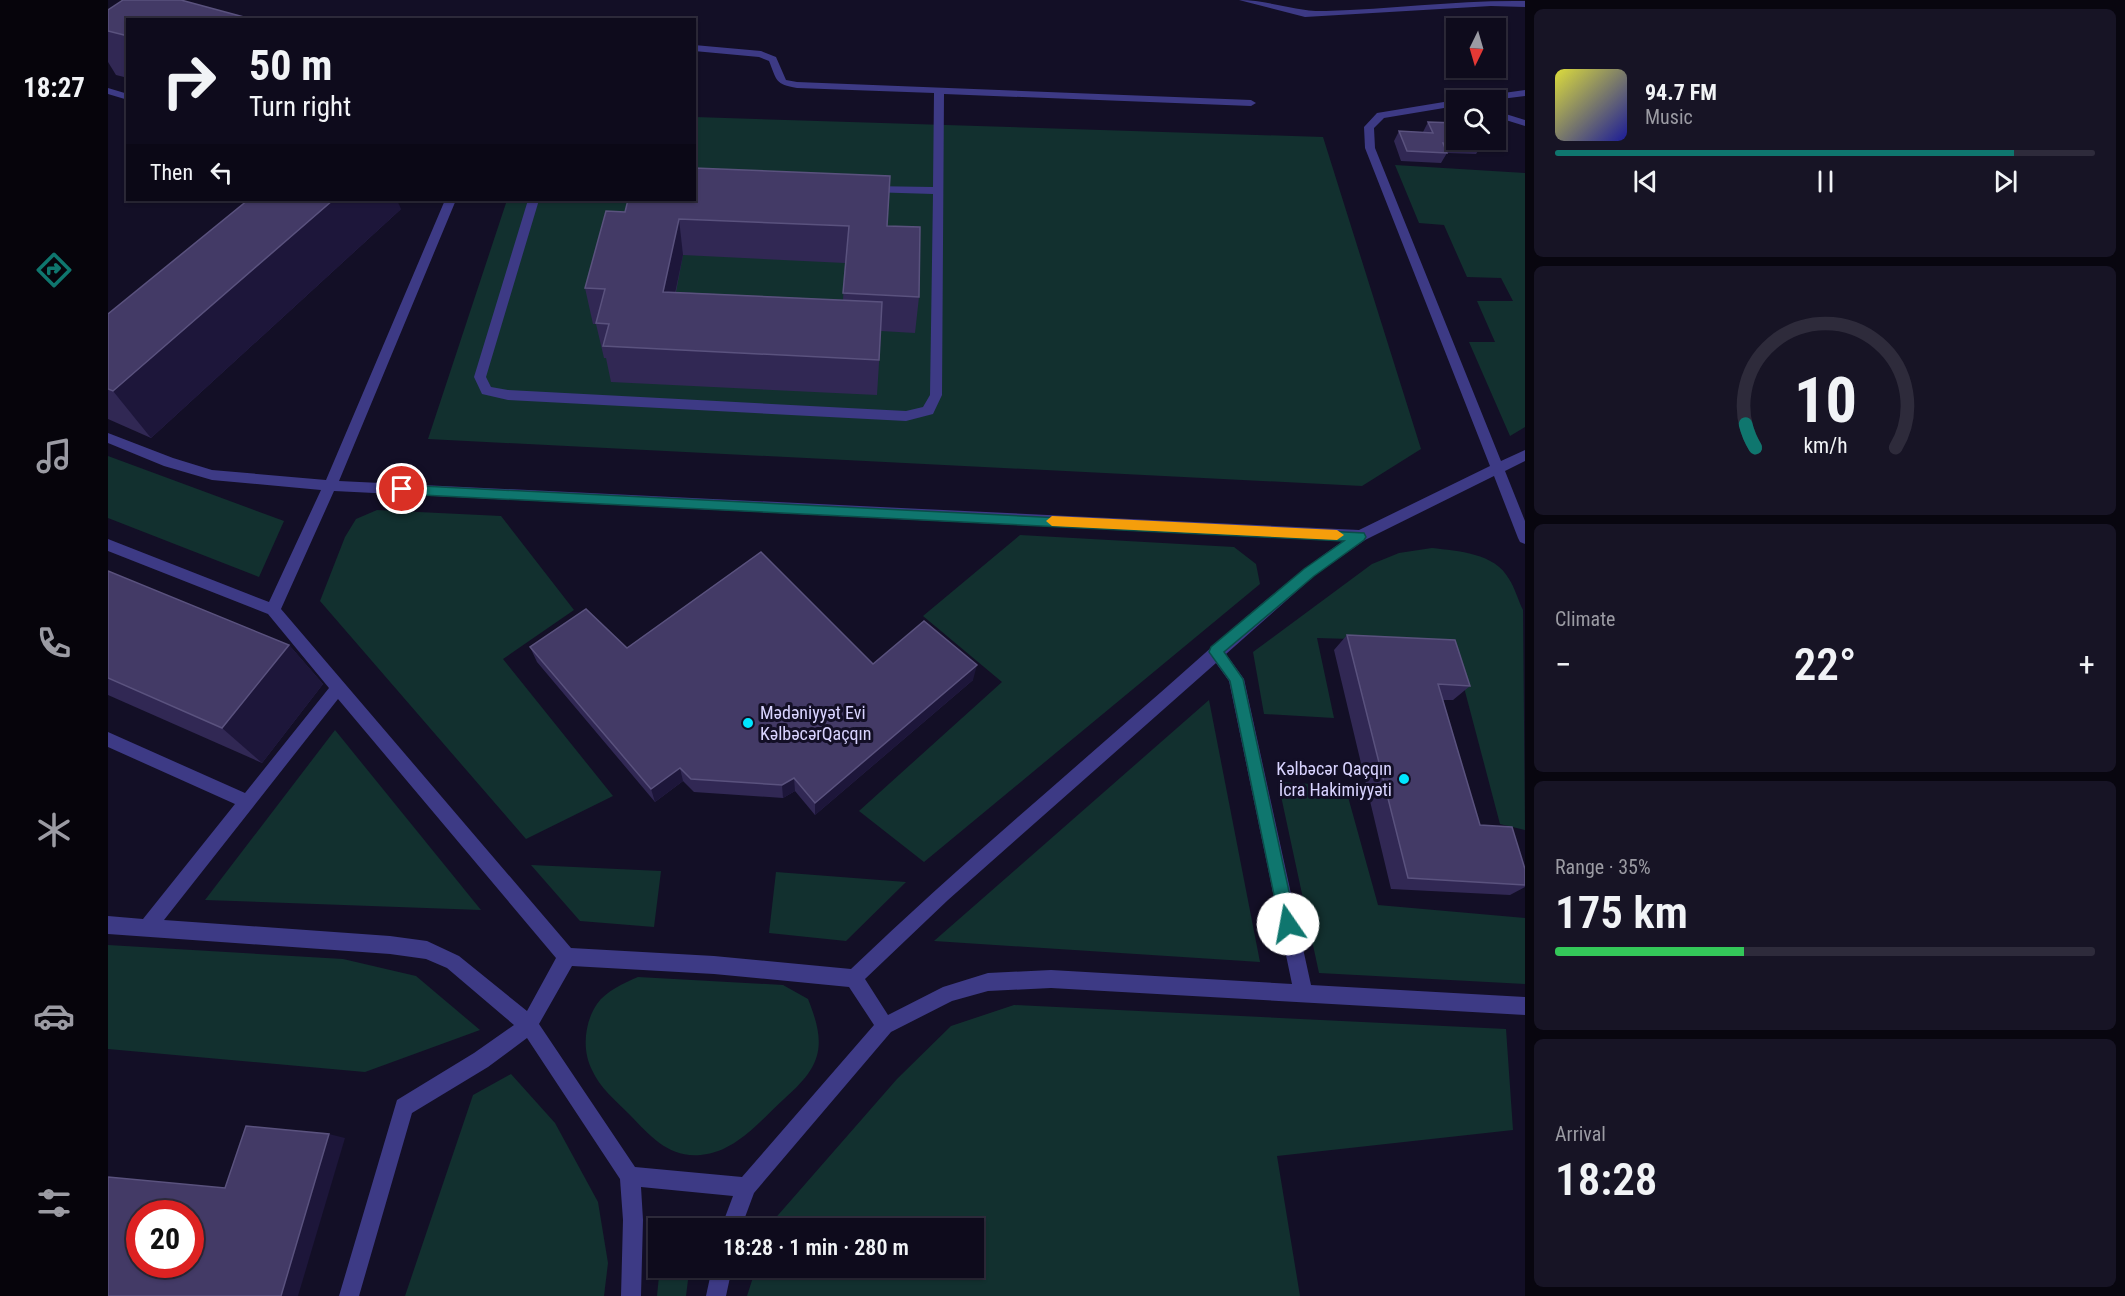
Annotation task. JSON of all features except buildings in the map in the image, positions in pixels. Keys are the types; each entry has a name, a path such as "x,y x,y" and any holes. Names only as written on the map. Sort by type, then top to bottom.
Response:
{"street":[{"path":"1244,0 1305,14 1479,4 1525,4"},
{"path":"696,48 761,54 773,59 782,82 939,92 1251,103"},
{"path":"534,201 480,377 486,391 508,395 906,416 928,411 936,395 939,92"},
{"path":"1506,96 1525,93"},
{"path":"108,101 118,94"},
{"path":"1446,105 1381,115 1369,127 1370,148 1525,538"},
{"path":"1506,117 1525,123"},
{"path":"857,189 938,191"},
{"path":"273,610 330,486 451,201"},
{"path":"108,438 169,462 212,475 330,486 1360,537"},
{"path":"108,544 273,610 567,957 714,965 854,978 942,894 1309,572 1360,537 1525,455"},
{"path":"1216,652 1236,679 1303,991"},
{"path":"147,928 339,688"},
{"path":"108,739 248,802"},
{"path":"108,925 390,945 426,950 453,962 529,1025 630,1176 633,1220 632,1296"},
{"path":"349,1296 404,1107 481,1060 529,1025 567,957"},
{"path":"854,978 885,1026"},
{"path":"735,1218 746,1187 885,1026 949,993 988,982 1051,979 1303,991 1525,1006"},
{"path":"630,1176 746,1187"},
{"path":"716,1296 720,1278"}],"green space":[{"path":"696,117 1323,137 1421,449 1362,486 428,439 507,201 696,201"},
{"path":"1395,165 1525,173 1525,427 1510,436 1469,342 1495,342 1477,301 1513,301 1501,278 1467,277 1444,225 1419,223"},
{"path":"108,456 284,521 259,577 108,518"},
{"path":"377,510 501,516 574,610 503,659 613,796 526,839 320,601 345,537 356,519"},
{"path":"1020,535 1234,547 1256,564 1260,584 924,862 859,811 1002,682 923,616"},
{"path":"1432,548 1475,555 1495,564 1509,579 1523,610 1525,830 1500,824 1452,642 1317,638 1334,718 1264,714 1253,652 1372,564 1399,553"},
{"path":"1209,700 1260,962 934,941"},
{"path":"335,730 481,910 205,900"},
{"path":"1278,782 1345,786 1378,905 1525,918 1525,984 1319,973"},
{"path":"531,865 661,871 654,927 580,921"},
{"path":"776,872 906,882 846,941 769,933"},
{"path":"108,945 343,959 416,976 480,1030 365,1072 108,1049"},
{"path":"638,977 783,985 808,999 814,1015 819,1043 813,1065 797,1087 739,1140 707,1154 683,1154 673,1151 646,1132 599,1083 587,1054 587,1028 597,1004 610,991"},
{"path":"1014,1005 1506,1029 1513,1130 1277,1156 1300,1296 747,1296 753,1278 984,1278 984,1218 775,1218 897,1079 951,1026"},
{"path":"511,1074 555,1123 598,1202 608,1263 604,1296 405,1296 473,1095"},
{"path":"659,1278 688,1280 686,1296 657,1296"}],"slow traffic":[{"path":"1052,521 1337,535"}],"place":[{"name":"Mədəniyyət Evi KəlbəcərQaçqın","path":"748,723"},
{"name":"Kəlbəcər Qaçqın İcra Hakimiyyəti","path":"1404,779"}],"route":[{"path":"402,489 1360,537 1309,572 1216,652 1236,679 1288,924"}]}
